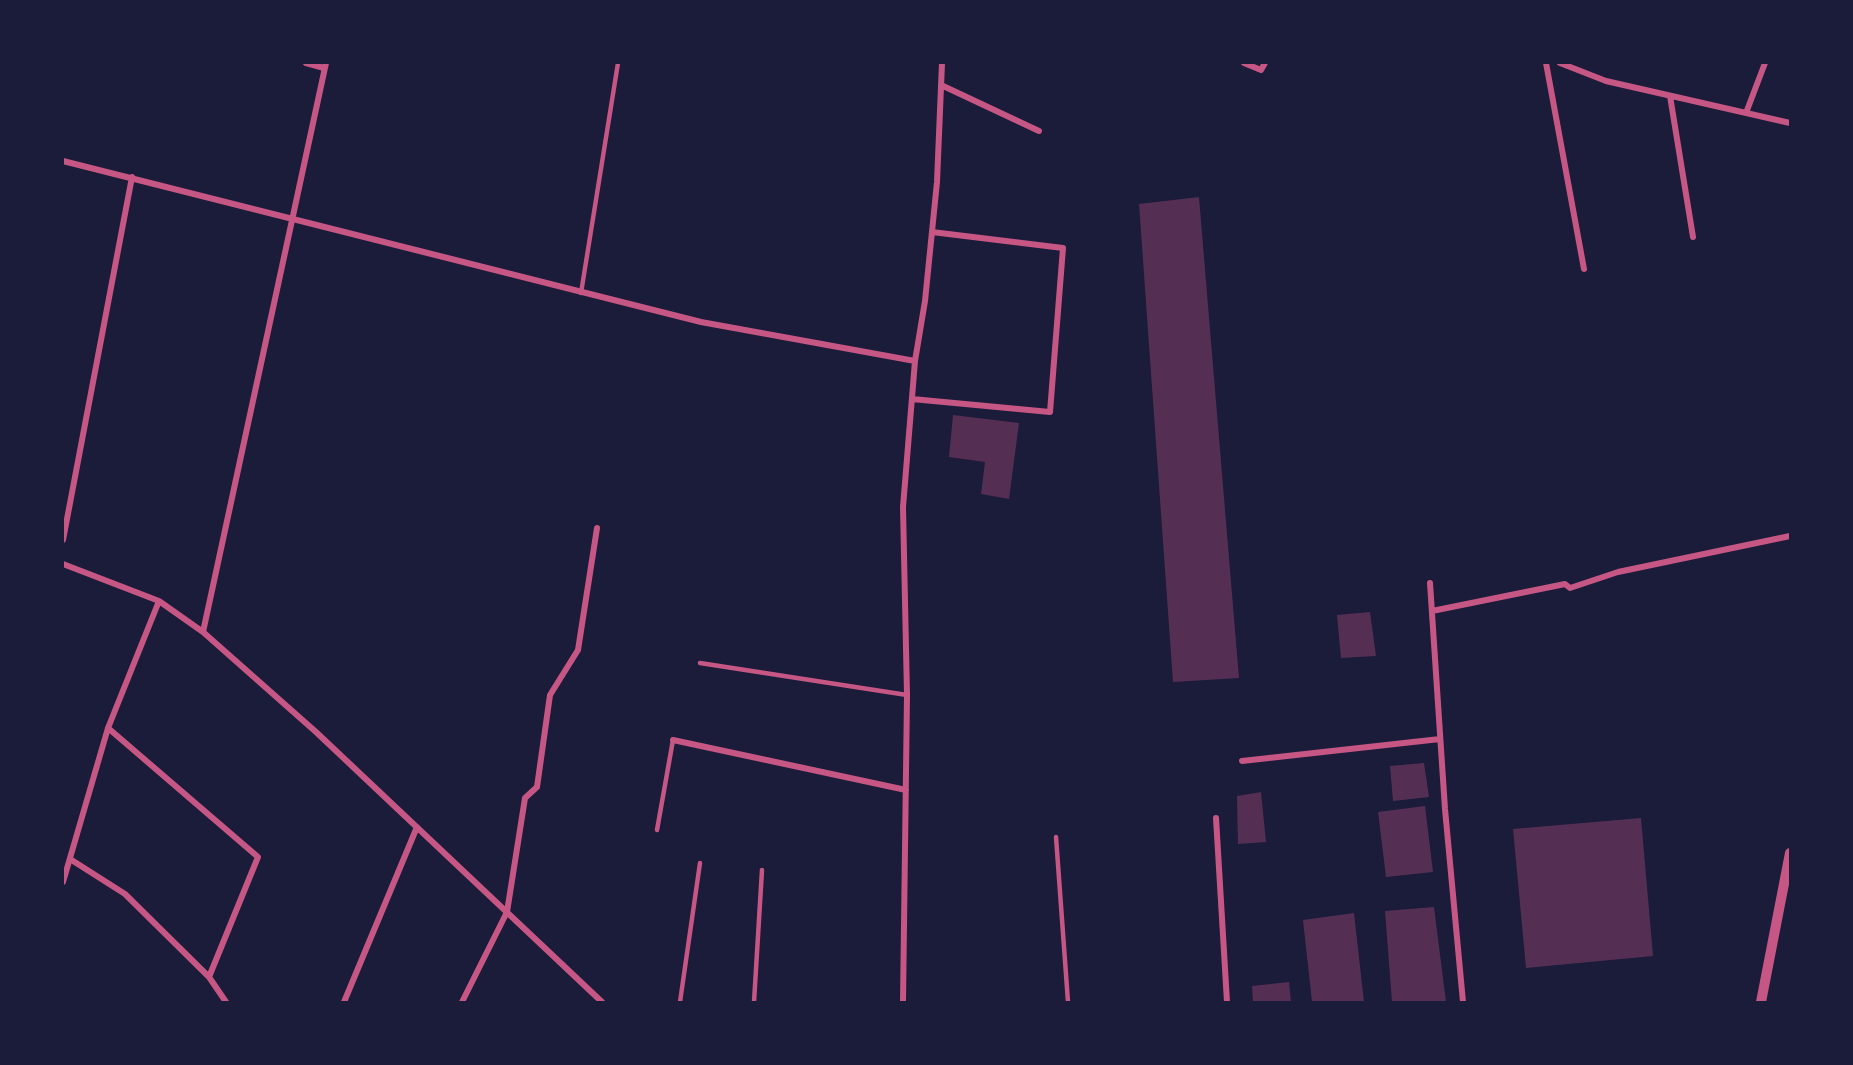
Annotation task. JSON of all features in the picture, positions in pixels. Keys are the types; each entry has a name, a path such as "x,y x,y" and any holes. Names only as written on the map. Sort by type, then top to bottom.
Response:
{"street":[{"path":"204,632 325,65 306,63"},
{"path":"903,1002 907,695 903,507 915,361 925,301 932,232 942,63"},
{"path":"1244,63 1261,70 1265,63"},
{"path":"1546,63 1584,269"},
{"path":"1560,63 1606,81 1790,123"},
{"path":"1746,112 1765,63"},
{"path":"941,85 1039,131"},
{"path":"1670,96 1693,237"},
{"path":"63,161 701,322 915,361"},
{"path":"63,540 132,177"},
{"path":"912,399 1050,412 1063,248 932,232"},
{"path":"462,1002 507,912 525,798 537,787 550,695 578,650 597,528"},
{"path":"1432,611 1565,584 1570,588 1618,572 1790,536"},
{"path":"63,564 159,602 204,632 316,732 602,1002"},
{"path":"1430,583 1440,739 1463,1002"},
{"path":"63,882 108,728 159,602"},
{"path":"108,728 258,856 209,977"},
{"path":"1242,761 1440,739"},
{"path":"673,740 906,790"},
{"path":"1216,818 1227,1002"},
{"path":"344,1002 417,827"},
{"path":"1761,1002 1790,853"},
{"path":"70,859 125,894 209,977 226,1002"}],"lane":[{"path":"581,292 618,63"},
{"path":"700,663 907,695"},
{"path":"657,830 673,740"},
{"path":"1056,837 1068,1002"},
{"path":"680,1002 700,863"},
{"path":"754,1002 762,870"}],"building":[{"path":"1199,197 1239,678 1173,682 1139,204"},
{"path":"953,415 1019,423 1009,499 981,494 985,462 949,457"},
{"path":"1370,612 1376,656 1341,658 1337,615"},
{"path":"1424,763 1429,797 1393,801 1390,766"},
{"path":"1261,792 1266,842 1238,844 1237,796"},
{"path":"1425,806 1433,872 1386,877 1378,812"},
{"path":"1641,818 1653,956 1526,968 1513,829"},
{"path":"1434,907 1446,1002 1392,1002 1385,911"},
{"path":"1354,913 1364,1002 1312,1002 1303,920"},
{"path":"1289,982 1291,1002 1253,1002 1252,986"}]}
